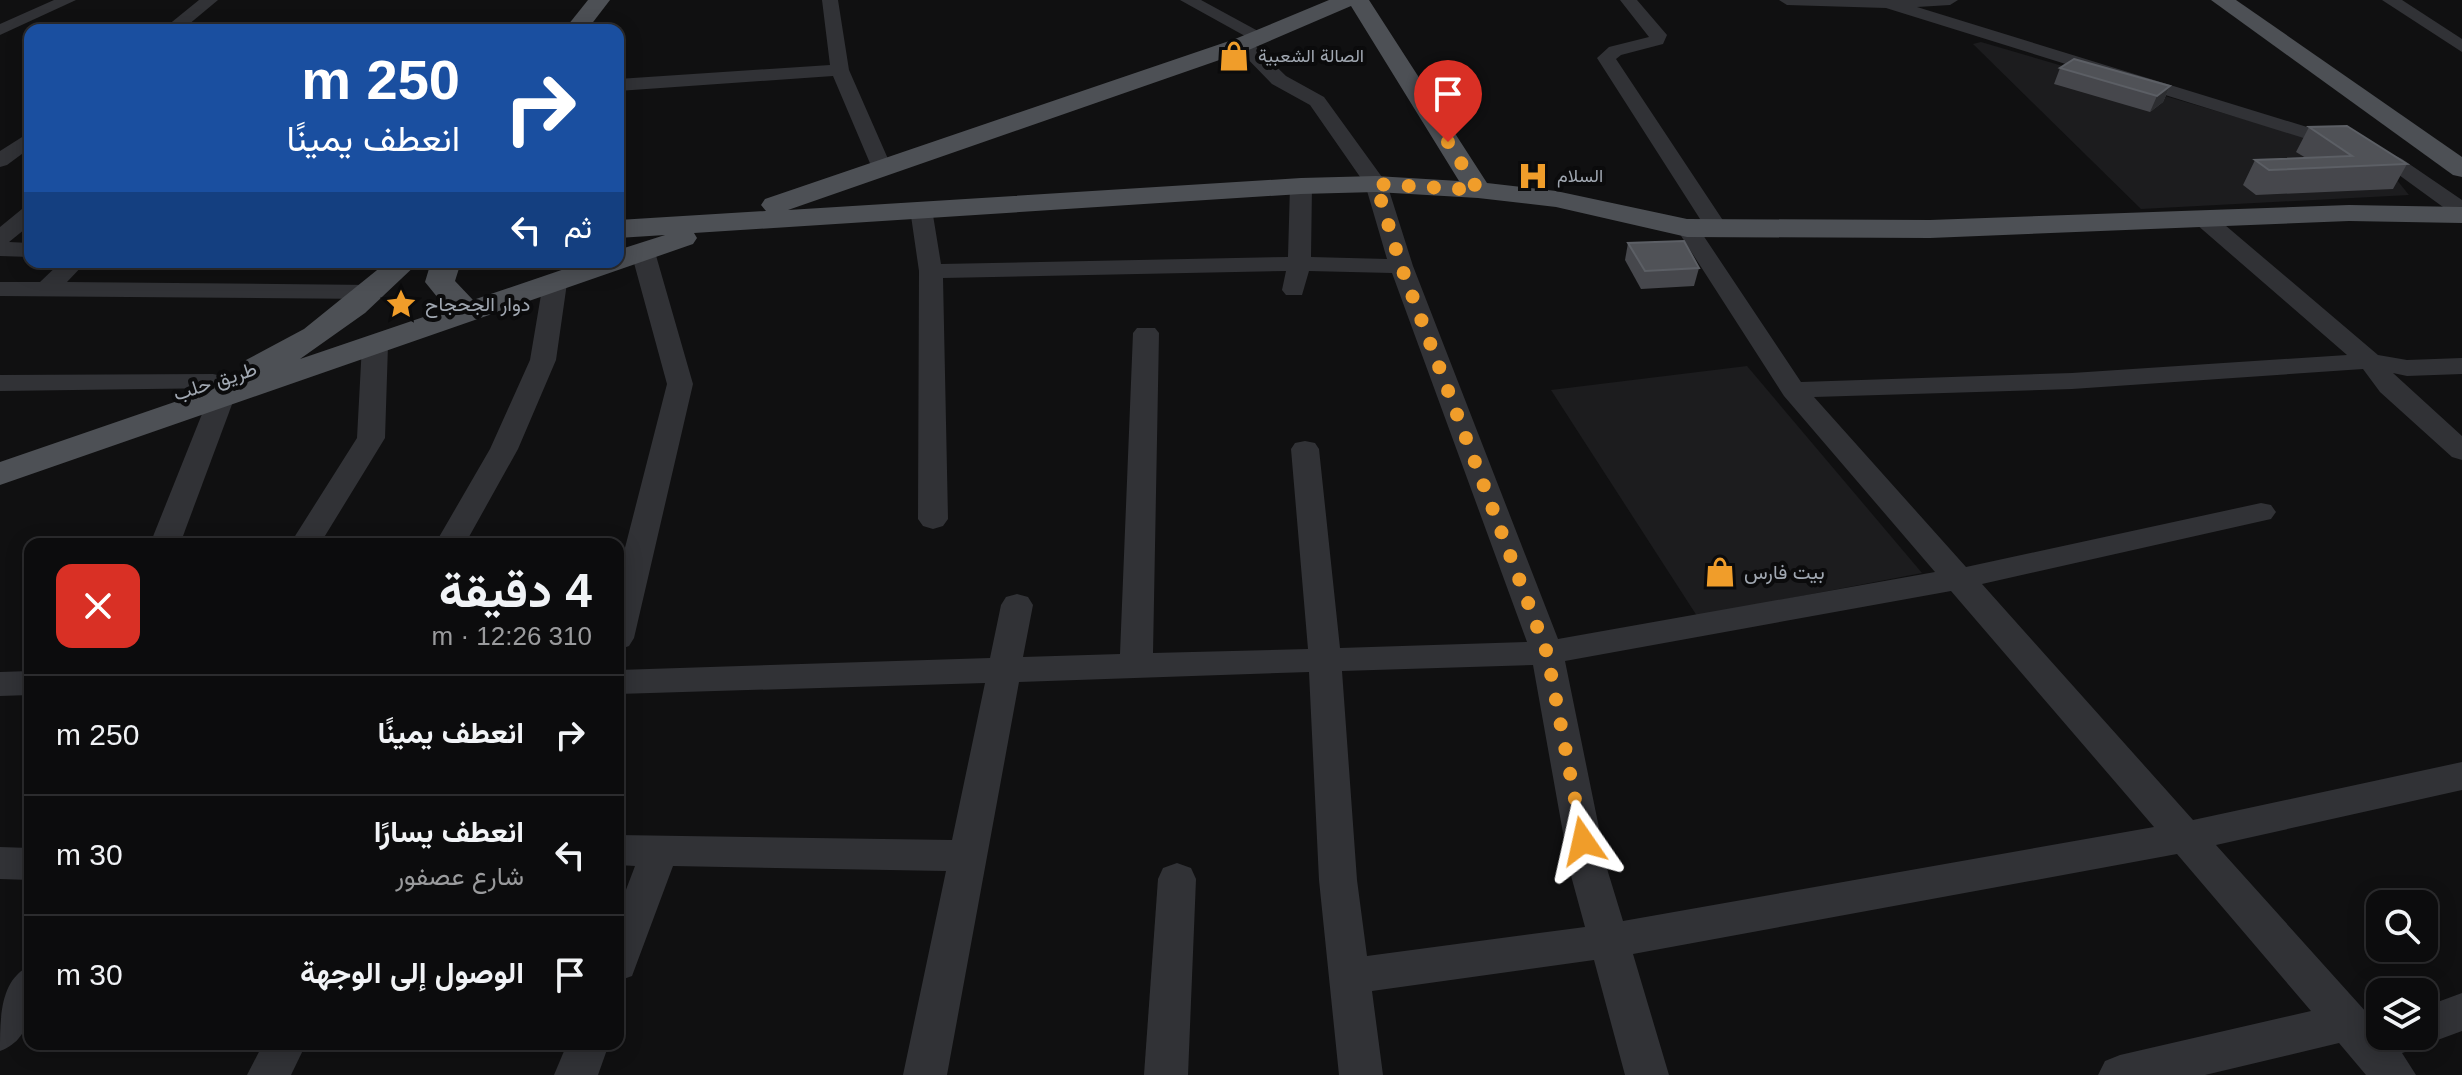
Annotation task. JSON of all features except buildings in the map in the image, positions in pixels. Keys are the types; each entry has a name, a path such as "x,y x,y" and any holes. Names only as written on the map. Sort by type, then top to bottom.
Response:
{"main road":[{"path":"580,24 599,0"},
{"path":"603,24 621,0"},
{"path":"625,258 1252,41 1348,0"},
{"path":"1358,0 1478,190"},
{"path":"2222,0 2455,164"},
{"path":"2395,163 2455,164"},
{"path":"624,229 1301,186 1376,184 1478,190 1556,199 1702,228 1930,229 2459,207"},
{"name":"طريق حلب","path":"0,474 290,365 398,268"},
{"path":"444,268 440,282 467,313"},
{"path":"290,365 375,345 597,268"},
{"name":"طريق حلب","path":"0,453 217,390"}],"street":[{"path":"0,30 68,0"},
{"path":"179,24 210,0"},
{"path":"830,0 840,70 882,168"},
{"path":"1188,0 1252,41 1279,80 1317,101 1376,184 1401,266 1547,653 1589,872 1647,1075"},
{"path":"1628,0 1658,35 1657,40 1615,51 1606,58 1793,390 2184,837 2366,1034"},
{"path":"1787,0 1950,0"},
{"path":"2390,0 2462,47"},
{"path":"1881,1 2369,152 2395,163 2459,207"},
{"path":"624,85 840,70"},
{"path":"0,134 24,126"},
{"path":"0,161 24,143"},
{"path":"1294,290 1299,264 1301,186"},
{"path":"921,209 931,271 933,519"},
{"path":"0,238 24,219"},
{"path":"2204,219 2370,361 2389,386 2462,451"},
{"path":"0,249 24,250"},
{"path":"624,613 680,384 625,258"},
{"path":"931,271 1299,264 1401,266"},
{"path":"47,289 68,268"},
{"path":"453,538 504,449 543,360 555,283"},
{"path":"0,289 372,292"},
{"path":"1136,666 1146,333"},
{"path":"309,538 371,438 375,345"},
{"path":"1793,390 2072,381 2370,361 2407,368 2462,366"},
{"path":"0,383 217,390 167,538"},
{"path":"1305,449 1325,660 1338,880 1361,1075"},
{"path":"624,682 1547,653 1958,579 2261,512"},
{"path":"925,1075 1017,605"},
{"path":"0,684 24,683"},
{"path":"1349,976 1609,941 2184,837 2462,776"},
{"path":"624,850 967,856"},
{"path":"624,947 660,851"},
{"path":"0,863 24,864"},
{"path":"1166,1075 1177,879"},
{"path":"0,1032 24,994"},
{"path":"2438,1021 2462,1012"},
{"path":"2120,1075 2366,1046"},
{"path":"269,1075 282,1050"},
{"path":"576,1075 586,1050"}],"shaded area":[{"path":"1981,42 2380,159 2409,195 2141,209 1973,44"},
{"path":"1747,366 1922,573 1697,616 1551,390"}],"place":[{"name":"الصالة الشعبية","path":"1234,56"},
{"name":"السلام","path":"1533,176"},
{"name":"دوار الجحجاح","path":"401,304"},
{"name":"بيت فارس","path":"1720,572"}],"route":[{"path":"1448,142 1478,190 1376,184 1401,266 1547,653 1583,841"}]}
